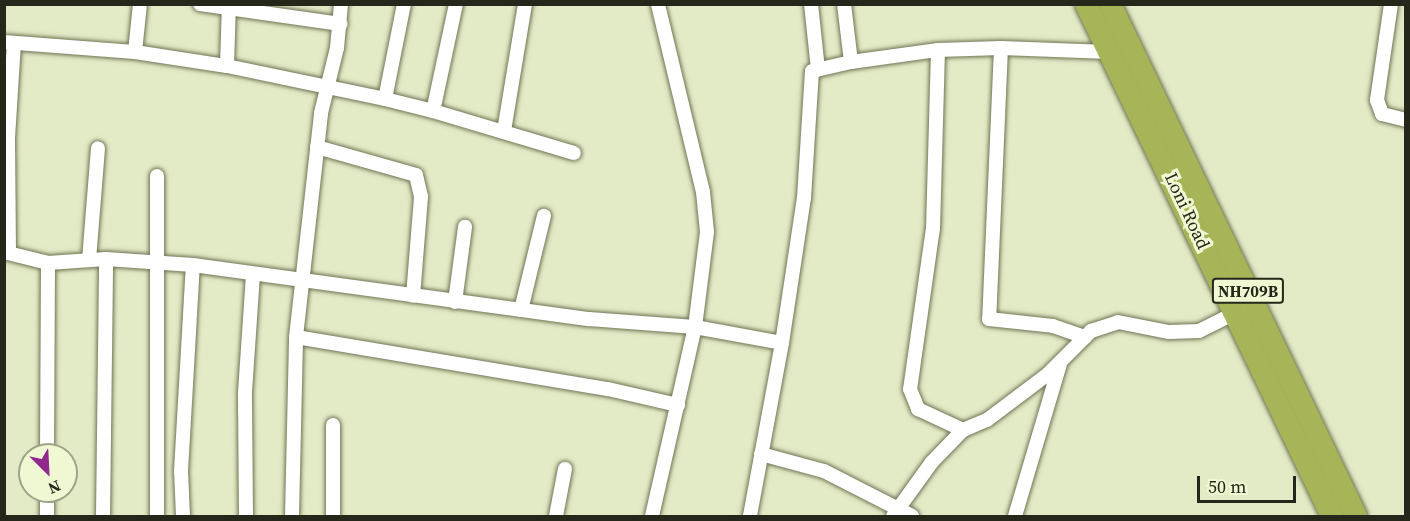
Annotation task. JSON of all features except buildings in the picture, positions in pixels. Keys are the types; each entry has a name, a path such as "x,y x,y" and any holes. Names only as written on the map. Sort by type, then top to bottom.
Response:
{"highway":[{"name":"Loni Road","path":"1086,4 1109,52 1356,516"},
{"name":"Loni Road","path":"1110,4 1245,309 1332,516"}],"street":[{"path":"135,52 140,4"},
{"path":"200,4 341,24"},
{"path":"292,516 296,337 317,147 341,24 340,4"},
{"path":"385,99 404,4"},
{"path":"433,111 456,4"},
{"path":"504,131 525,4"},
{"path":"652,516 695,327 707,232 703,192 658,4"},
{"path":"811,4 818,70"},
{"path":"844,4 851,62"},
{"path":"1391,4 1377,100 1382,114 1406,120"},
{"path":"226,66 229,7"},
{"path":"574,153 433,111 328,86 226,66 135,52 9,42 7,253 48,262 156,261 193,265 455,302 695,327 782,343"},
{"path":"1001,48 999,160 989,319 1053,326 1085,337"},
{"path":"755,516 750,516 782,343 804,198 812,71 851,62 938,50 1001,48 1109,52"},
{"path":"938,50 933,228 910,389 918,409 963,430"},
{"path":"317,147 416,175 421,197 412,296"},
{"path":"89,260 98,148"},
{"path":"157,176 157,516"},
{"path":"521,310 544,216"},
{"path":"455,302 465,227"},
{"path":"103,516 106,260"},
{"path":"47,443 48,262"},
{"path":"183,516 181,471 193,265"},
{"path":"246,516 245,392 253,275"},
{"path":"895,513 932,462 963,430 987,420 1060,364 1085,337 1103,324 1118,322 1170,332 1199,331 1245,309"},
{"path":"296,337 608,389 678,405"},
{"path":"1015,516 1060,364"},
{"path":"333,425 333,516"},
{"path":"761,454 824,471 895,513 912,516"},
{"path":"556,516 565,469"}]}
